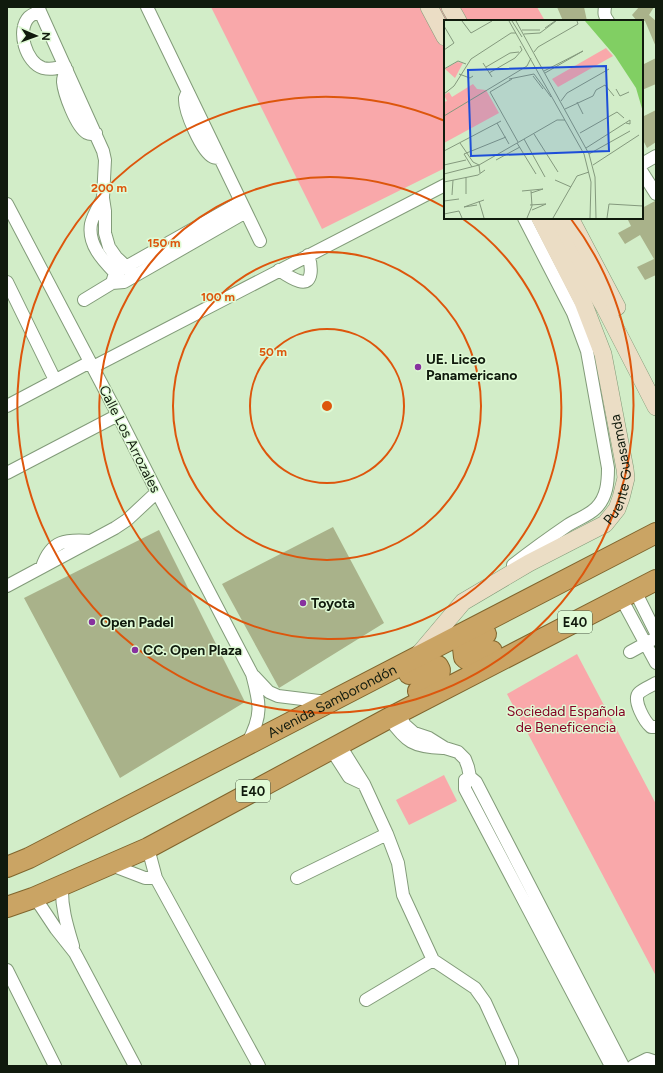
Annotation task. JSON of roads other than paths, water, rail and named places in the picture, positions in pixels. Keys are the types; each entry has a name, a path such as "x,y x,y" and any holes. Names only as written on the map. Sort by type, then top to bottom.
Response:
{"highway":[{"name":"Avenida Samborondón","path":"7,867 29,858 656,533"},
{"path":"621,598 529,632 474,661 464,658 463,648 466,645 550,599 622,550"},
{"name":"E40","path":"7,907 33,898 110,865 152,864 335,747 393,715 656,580"},
{"path":"330,702 359,696 427,666 434,664 438,666 440,670 439,677 399,702 393,715"}],"main road":[{"path":"429,7 444,35"},
{"path":"450,7 457,20"},
{"name":"Puente Guasamda","path":"416,658 463,602 529,563 605,524 617,509 624,488 626,478 603,354 583,302 541,219"},
{"path":"555,219 605,308 656,407"},
{"path":"571,219 656,382"}],"street":[{"path":"147,7 260,241"},
{"path":"605,7 604,12 608,20"},
{"path":"66,68 43,68 36,64 28,54 24,42 24,24 39,8 66,68 63,81 72,110 81,126 87,133 96,133 103,151 105,160 103,198 92,223 91,233 93,242 103,260 122,276"},
{"path":"643,163 656,156"},
{"path":"643,174 656,194"},
{"path":"7,406 55,380 91,364 279,270 444,185"},
{"name":"Calle Los Arrozales","path":"7,204 252,674 259,698 259,707 258,719 247,745"},
{"path":"84,300 122,276 243,207"},
{"path":"463,602 552,536 587,515 597,507 607,490 608,468 587,351 573,313 525,219"},
{"path":"279,270 300,281 305,281 309,278 312,272 308,255"},
{"path":"7,282 55,380"},
{"path":"7,473 118,415"},
{"path":"7,586 116,528 127,520 157,492"},
{"path":"621,598 656,633"},
{"path":"621,598 651,641 656,663"},
{"path":"630,652 651,641"},
{"name":"Calle Los Arrozales","path":"252,674 269,692 278,696 330,702"},
{"path":"656,683 639,692 636,697 636,703 647,724 651,727 656,727"},
{"path":"393,715 414,733 429,738 445,748 458,752 465,758 470,777 466,780 465,789 493,828 595,1025 611,1066"},
{"path":"335,747 349,777 364,784 387,834 398,863 403,895 433,960 475,988 485,1002 512,1061 512,1066"},
{"path":"298,878 387,834"},
{"path":"110,865 145,878 152,864"},
{"path":"152,864 259,1066"},
{"path":"62,885 64,912 75,953"},
{"path":"33,898 50,918 75,953 135,1066"},
{"path":"50,918 64,912"},
{"path":"366,1000 433,960"},
{"path":"7,970 55,1066"},
{"path":"595,1025 623,1066"},
{"path":"633,1066 647,1059 653,1060 656,1066"}],"place":[{"name":"UE. Liceo Panamericano","path":"418,367"},
{"name":"Toyota","path":"303,603"},
{"name":"Open Padel","path":"92,622"},
{"name":"CC. Open Plaza","path":"135,650"}],"park label":[{"name":"Sociedad Española de Beneficencia","path":"566,720"}]}
